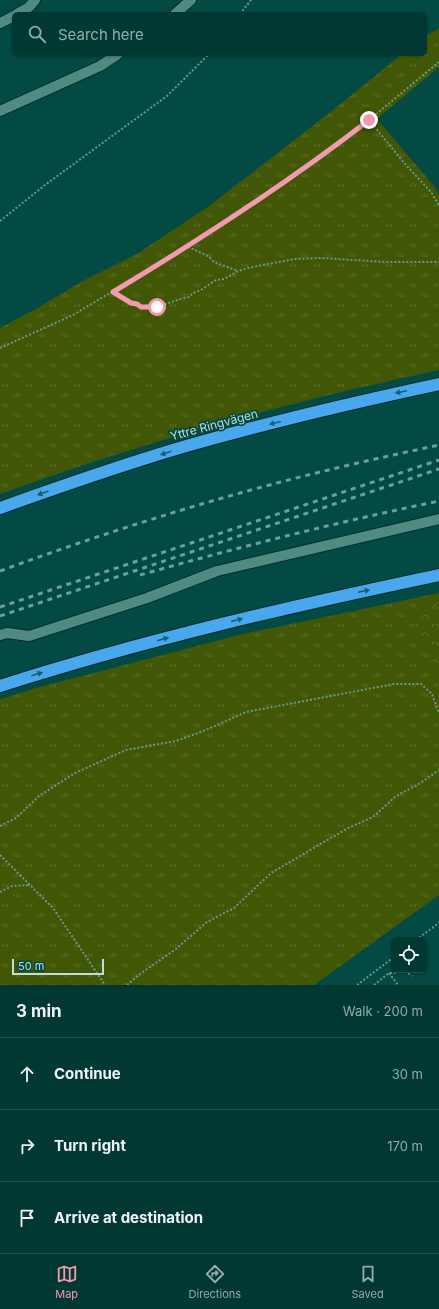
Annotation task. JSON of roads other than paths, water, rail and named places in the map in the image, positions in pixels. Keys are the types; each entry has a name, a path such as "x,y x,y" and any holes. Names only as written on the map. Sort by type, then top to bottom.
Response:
{"highway":[{"name":"Yttre Ringvägen","path":"0,508 62,486 203,441 360,401 439,384"},
{"path":"0,686 199,629 340,596 439,575"}],"lane":[{"path":"20,12 35,0"},
{"path":"177,12 191,0"},
{"path":"0,23 12,17"},
{"path":"0,111 100,66 115,56"},
{"path":"0,634 29,636 147,598 217,571 439,519"}],"railway":[{"path":"0,571 84,541 212,501 366,461 439,445"},
{"path":"0,607 439,460"},
{"path":"0,616 439,469"},
{"path":"140,575 289,535 439,501"}]}
